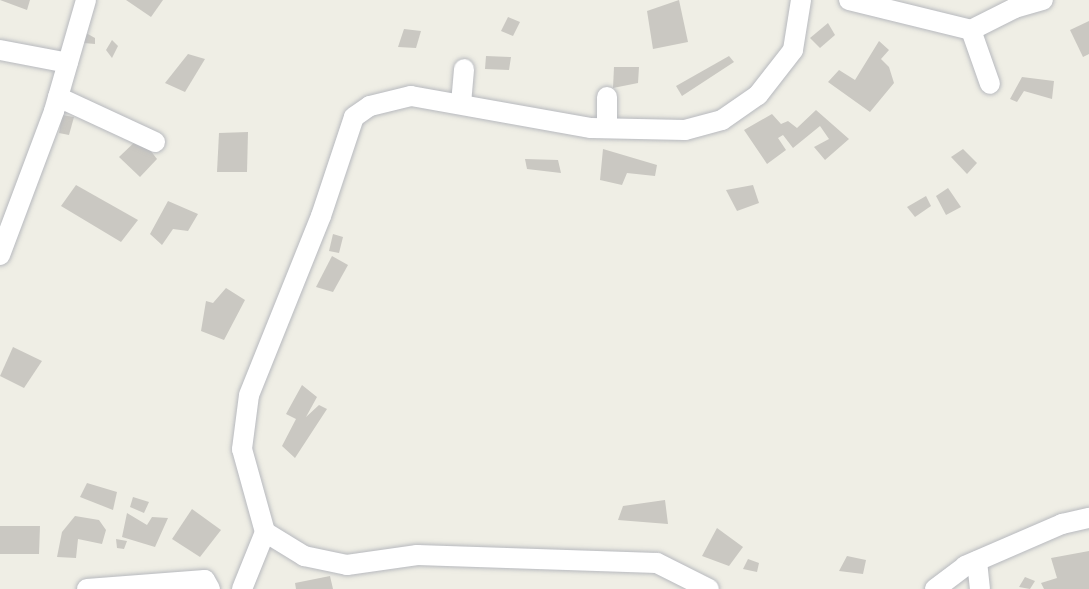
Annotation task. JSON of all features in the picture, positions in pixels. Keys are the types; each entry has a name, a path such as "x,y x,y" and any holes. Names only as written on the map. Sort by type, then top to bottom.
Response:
{"street":[{"path":"0,255 18,213 58,97 86,0"},
{"path":"242,589 265,532 242,449 249,395 321,216 354,117 370,106 411,96 607,128 685,130 722,120 758,95 794,50 801,0"},
{"path":"849,0 971,30 1015,8 1043,0"},
{"path":"971,30 990,84"},
{"path":"0,50 68,63"},
{"path":"461,104 464,69"},
{"path":"58,97 155,141"},
{"path":"607,97 607,128"},
{"path":"935,589 977,561 1062,524 1089,518"},
{"path":"265,532 304,556 347,565 417,555 657,563 709,589"},
{"path":"977,561 980,589"},
{"path":"87,589 205,580 210,589"}],"building":[{"path":"0,0 30,0 27,10"},
{"path":"126,0 163,0 151,17"},
{"path":"679,0 688,42 653,49 647,11"},
{"path":"508,17 520,22 513,36 501,31"},
{"path":"1089,21 1089,54 1083,57 1070,30"},
{"path":"828,23 835,35 820,48 810,38"},
{"path":"404,29 421,31 416,48 398,47"},
{"path":"86,33 95,38 95,44 84,43"},
{"path":"112,40 118,46 112,58 106,50"},
{"path":"879,41 889,50 881,59 889,67 894,83 870,112 828,82 839,70 855,80"},
{"path":"188,54 205,59 185,92 165,83"},
{"path":"486,56 511,57 509,70 485,69"},
{"path":"729,56 734,62 682,96 676,86"},
{"path":"614,67 639,67 638,83 613,88"},
{"path":"1022,77 1054,81 1052,99 1024,91 1017,102 1010,99"},
{"path":"816,110 849,139 825,160 814,147 829,139 820,126 793,148 783,135 778,138 786,150 767,164 744,130 772,114 781,124 788,121 797,128"},
{"path":"62,115 74,117 69,135 59,133"},
{"path":"248,132 247,172 217,172 219,133"},
{"path":"140,137 157,159 140,177 119,157"},
{"path":"603,149 657,165 655,176 627,173 622,185 600,180"},
{"path":"963,149 977,163 967,174 951,157"},
{"path":"525,159 558,160 561,173 527,169"},
{"path":"76,185 138,220 121,242 61,206"},
{"path":"753,185 759,203 737,211 726,190"},
{"path":"948,188 961,207 946,215 936,196"},
{"path":"926,196 931,206 915,217 907,207"},
{"path":"168,201 198,214 188,231 173,229 162,245 150,234"},
{"path":"333,234 343,237 339,253 329,251"},
{"path":"332,256 348,265 333,292 316,287"},
{"path":"226,288 245,300 224,340 201,331 206,301 213,303"},
{"path":"13,347 42,361 24,388 0,376"},
{"path":"302,385 317,397 306,417 319,405 327,409 295,458 282,446 296,419 286,414"},
{"path":"87,483 117,492 113,510 80,497"},
{"path":"133,497 149,502 144,513 130,507"},
{"path":"665,500 668,524 618,520 623,506"},
{"path":"192,509 221,530 200,557 172,539"},
{"path":"127,513 147,525 152,517 168,518 155,547 122,537"},
{"path":"75,516 99,520 106,530 102,544 78,539 76,558 57,557 62,532"},
{"path":"0,526 40,526 39,554 0,554"},
{"path":"717,528 743,547 729,566 702,556"},
{"path":"116,539 127,541 124,549 117,548"},
{"path":"1089,551 1089,589 1044,589 1041,583 1057,578 1051,558"},
{"path":"847,556 866,560 863,574 839,571"},
{"path":"748,559 759,563 757,572 743,569"},
{"path":"330,576 333,589 296,589 295,583"},
{"path":"1025,577 1035,581 1030,589 1019,587"}]}
